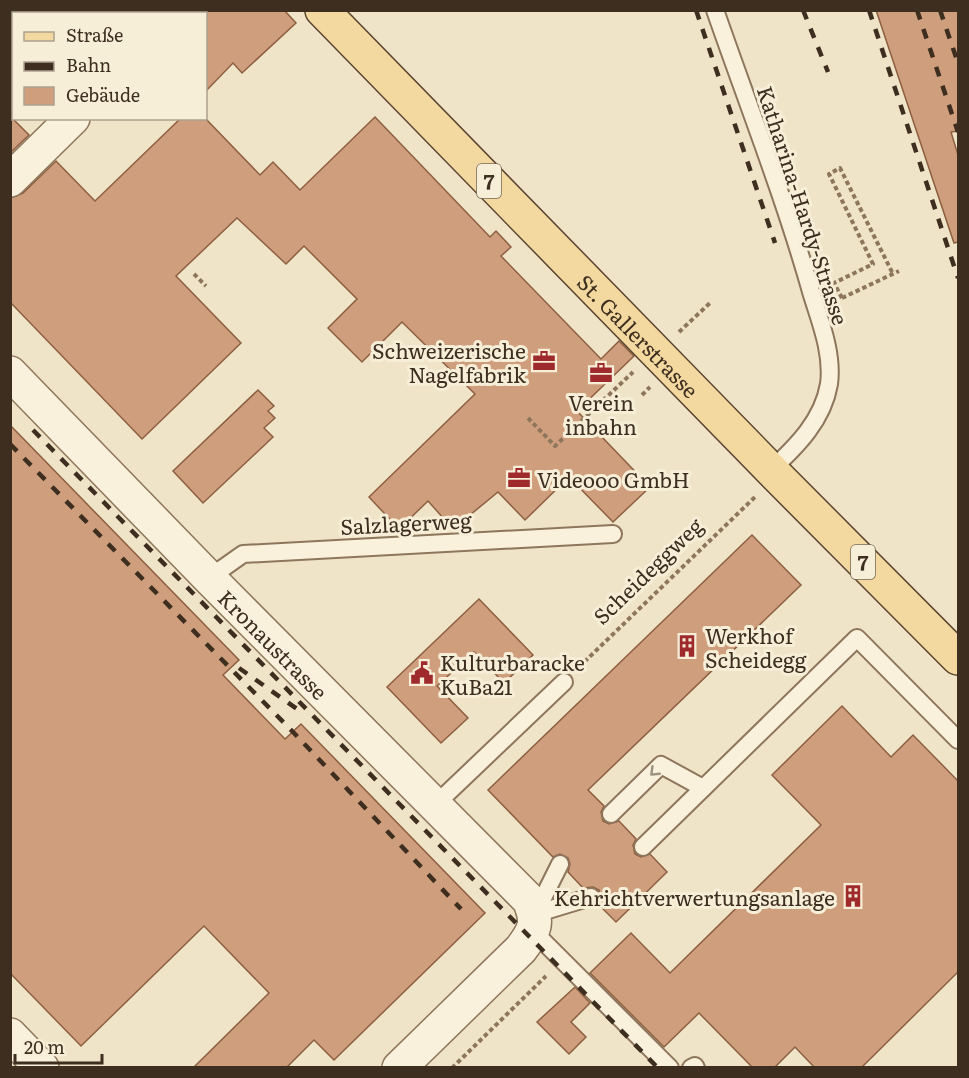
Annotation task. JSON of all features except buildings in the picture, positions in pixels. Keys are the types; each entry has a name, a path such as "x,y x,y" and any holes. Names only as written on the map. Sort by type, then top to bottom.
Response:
{"main road":[{"name":"St. Gallerstrasse","path":"322,10 666,343 766,481 958,658"}],"street":[{"path":"10,180 71,120"},
{"name":"Kronaustrasse","path":"10,373 209,578 530,900 541,932"},
{"path":"399,1068 541,932"},
{"path":"10,1035 42,1068"}],"lane":[{"name":"Katharina-Hardy-Strasse","path":"715,10 803,262 825,337 830,365 829,384 816,418 799,443 766,481"},
{"name":"Salzlagerweg","path":"209,578 243,554 613,534"},
{"path":"643,847 857,638 958,740"},
{"path":"435,805 564,682"},
{"path":"611,814 662,765 703,788"},
{"path":"541,932 560,864"},
{"path":"541,932 591,897"},
{"path":"541,932 670,1068"},
{"path":"691,1068 696,1068"}],"path":[{"path":"842,298 834,283 873,264 829,174 840,168 892,274"},
{"path":"849,296 899,271"},
{"path":"194,274 206,286"},
{"path":"528,418 555,446 711,302"},
{"name":"Scheideggweg","path":"564,682 766,481"},
{"path":"452,1068 549,973 541,932"}],"railway":[{"path":"696,10 775,243"},
{"path":"803,10 828,72"},
{"path":"869,10 958,278"},
{"path":"917,10 958,132"},
{"path":"940,10 958,63"},
{"path":"33,430 658,1068"},
{"path":"10,444 293,732 461,909"},
{"path":"239,668 300,711"}],"place":[{"name":"Schweizerische Nagelfabrik","path":"544,361"},
{"name":"Verein inbahn","path":"601,373"},
{"name":"Videooo GmbH","path":"519,478"},
{"name":"Werkhof Scheidegg","path":"687,646"},
{"name":"Kulturbaracke KuBa21","path":"422,673"},
{"name":"Kehrichtverwertungsanlage","path":"853,896"}]}
